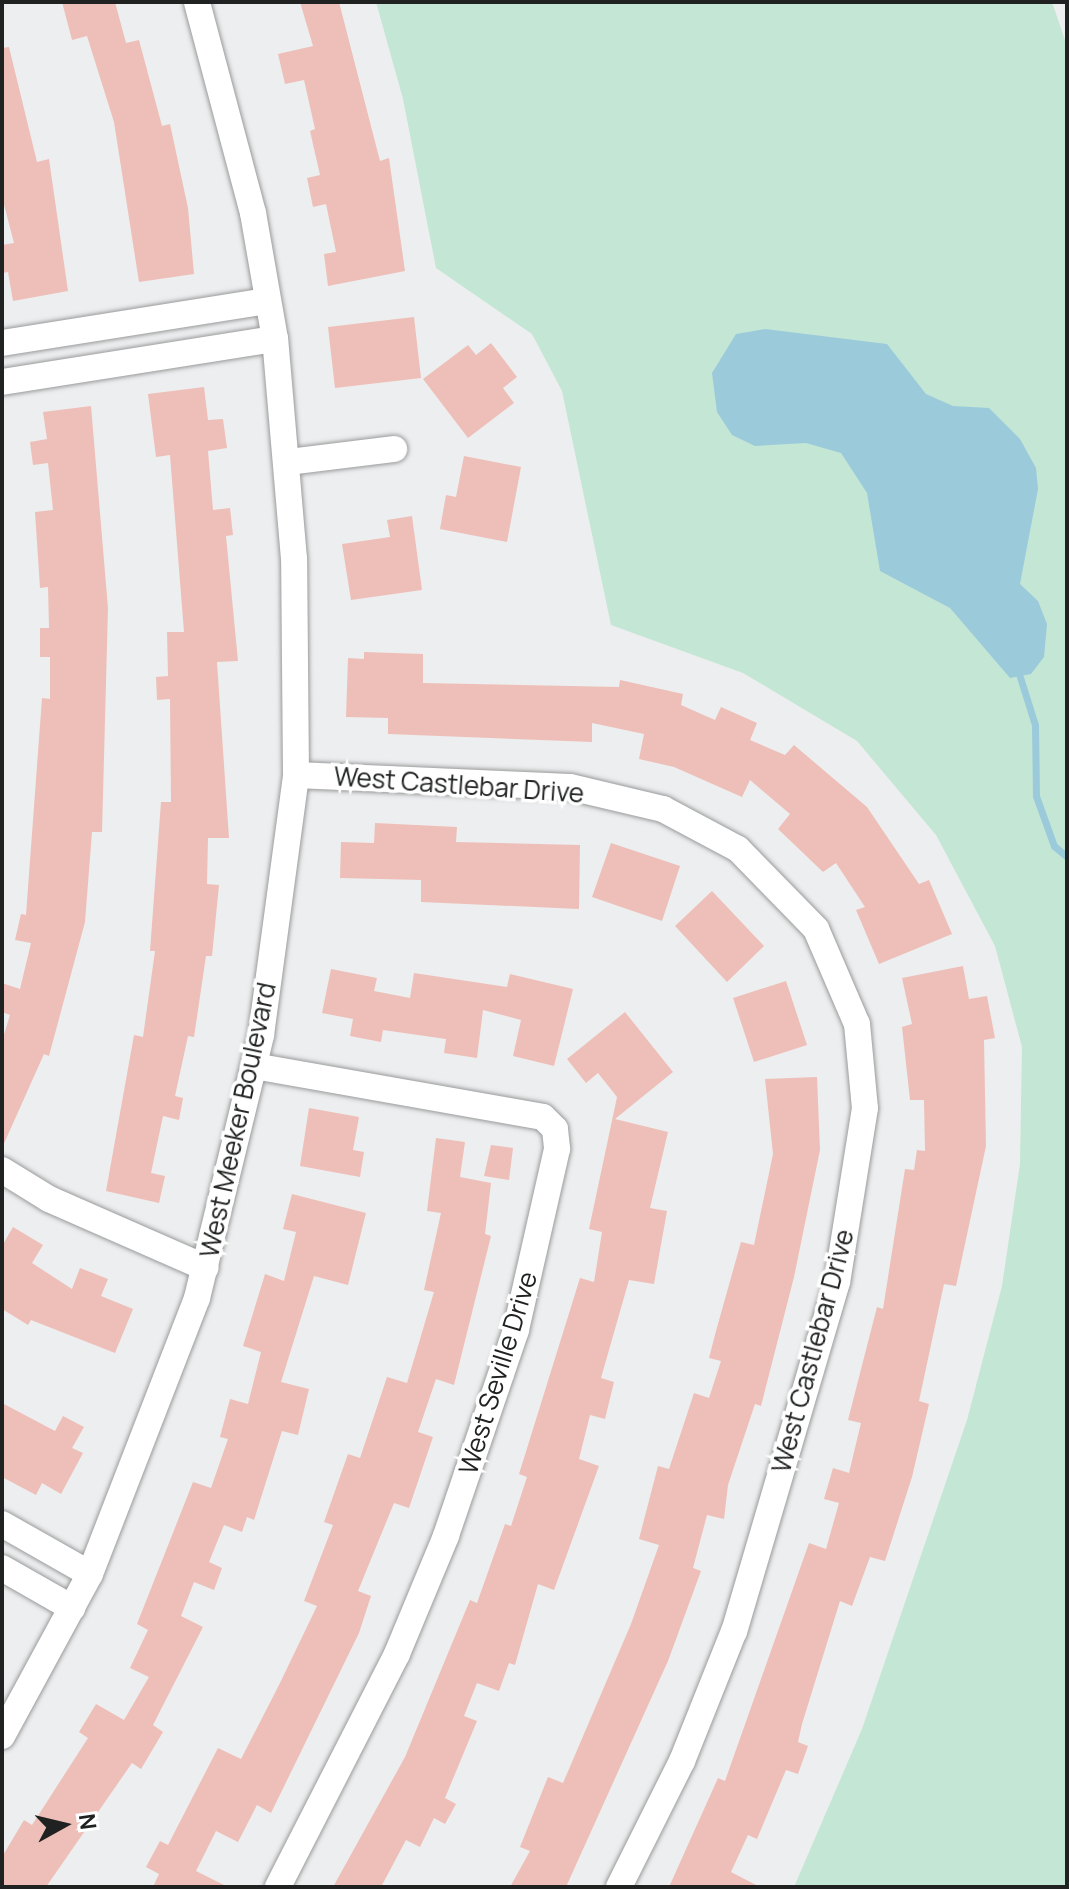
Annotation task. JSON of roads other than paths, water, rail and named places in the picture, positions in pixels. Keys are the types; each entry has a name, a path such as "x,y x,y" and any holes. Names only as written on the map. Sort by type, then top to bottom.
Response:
{"street":[{"name":"West Meeker Boulevard","path":"2,1736 90,1574 154,1420 206,1268 254,1066 296,775 288,462 275,339 253,213 197,2"},
{"path":"2,343 268,301"},
{"path":"92,329 99,367"},
{"path":"2,382 275,339"},
{"path":"288,462 394,449"},
{"name":"West Castlebar Drive","path":"296,775 570,787 663,809 738,849 816,929 857,1024 865,1108 837,1282 734,1631 682,1761 619,1887"},
{"name":"West Seville Drive","path":"254,1066 543,1117 555,1129 557,1149 516,1330 446,1536 391,1667 278,1887"},
{"path":"2,1170 62,1205 206,1268"},
{"path":"2,1524 90,1574"},
{"path":"2,1568 72,1608"}],"water":[{"path":"765,329 887,344 926,394 953,406 989,408 1020,439 1036,468 1038,489 1020,584 1038,601 1047,624 1044,657 1031,674 1010,678 950,608 880,571 867,493 841,453 806,443 755,446 732,435 717,412 712,373 736,334"}],"waterway":[{"path":"1020,677 1035,725 1036,796 1054,846 1067,857"}]}
